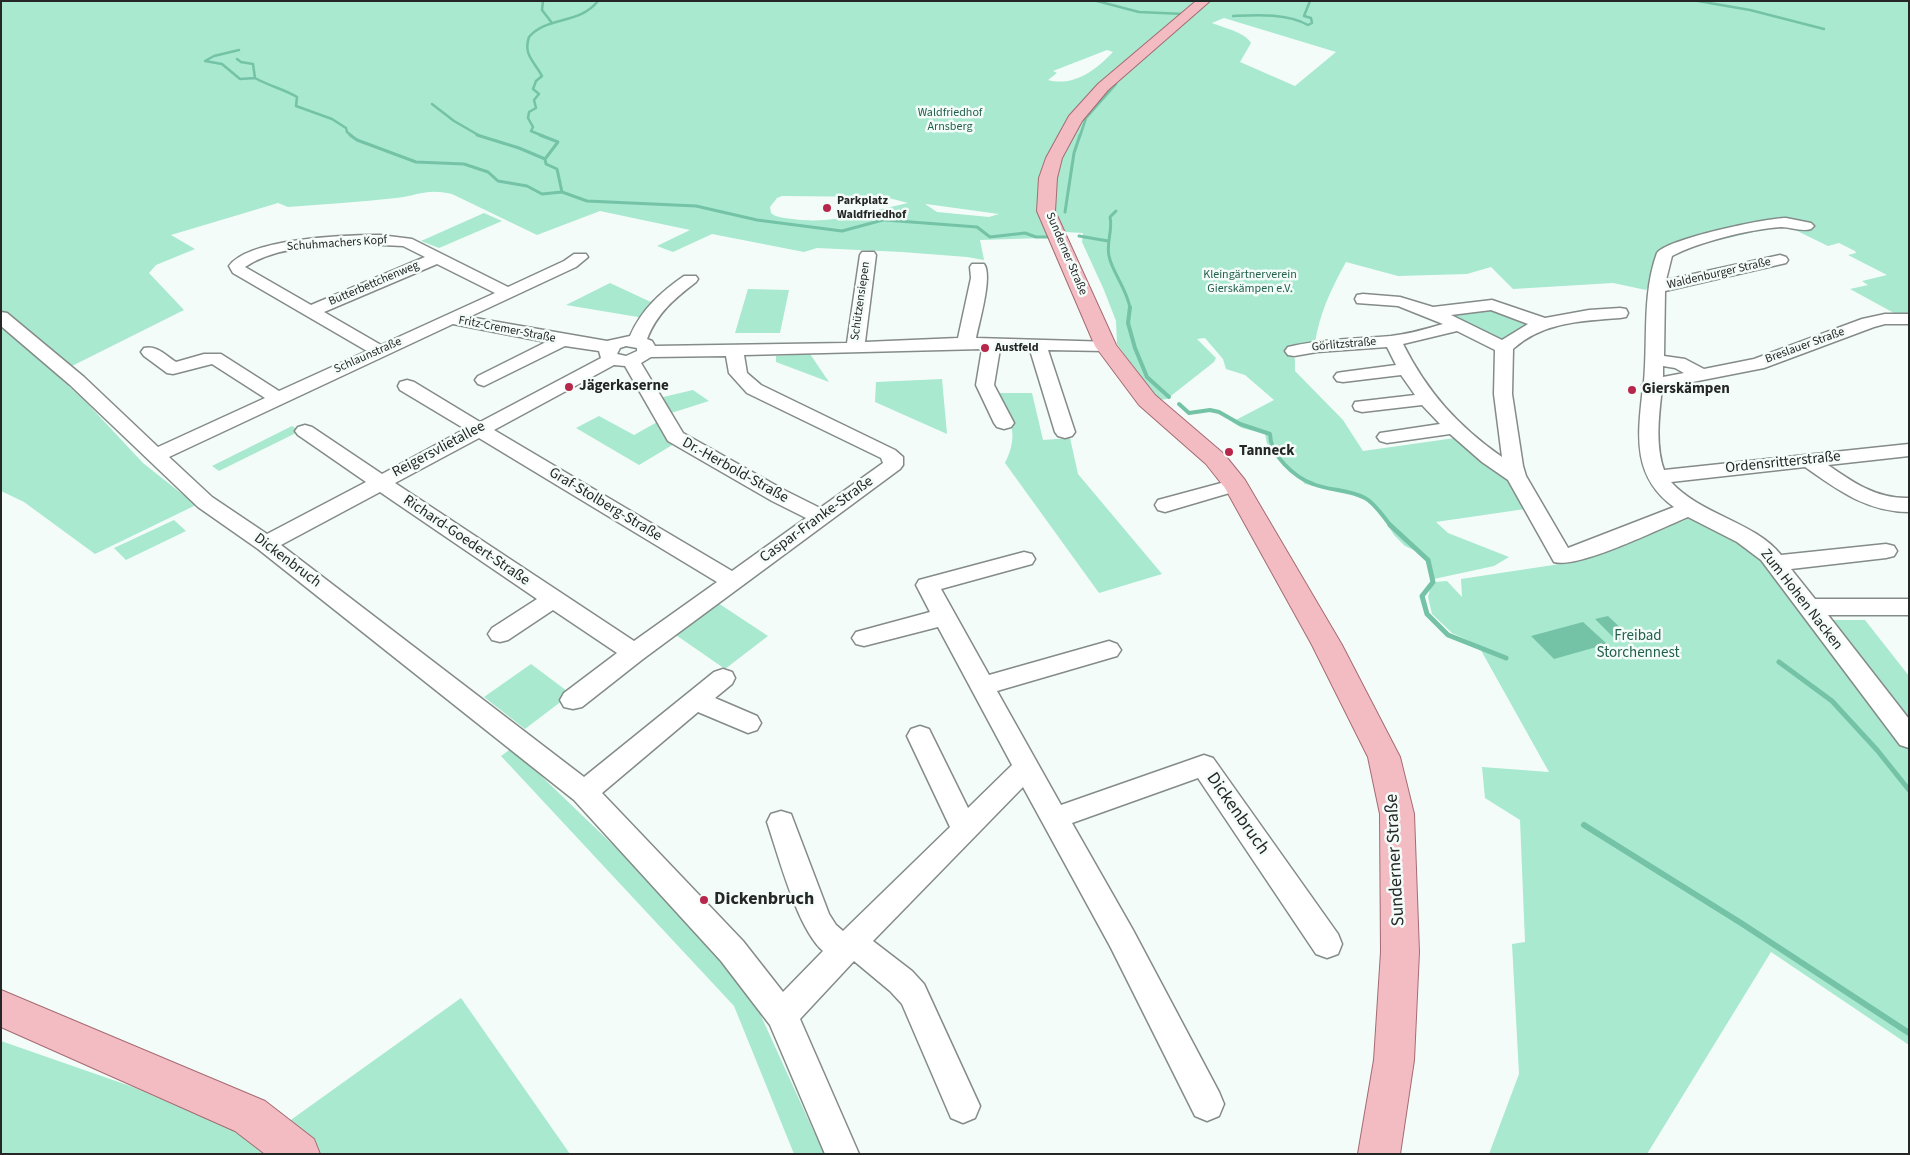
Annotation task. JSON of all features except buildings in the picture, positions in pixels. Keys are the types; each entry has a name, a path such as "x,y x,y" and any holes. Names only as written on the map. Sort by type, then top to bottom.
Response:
{"main road":[{"name":"Sunderner Straße","path":"1204,1 1103,88 1083,108 1063,139 1048,178 1046,204 1048,218 1106,346 1147,400 1206,450 1236,485 1327,644 1384,758 1397,814 1400,952 1394,1060 1379,1154"},
{"path":"1,1008 250,1116 299,1154"}],"street":[{"name":"Zum Hohen Nacken","path":"1806,226 1780,222 1672,248 1664,256 1657,288 1655,310 1655,360 1651,385 1651,461 1667,491 1690,508 1753,542 1776,563 1909,738"},
{"name":"Schuhmachers Kopf","path":"379,351 239,270 237,266 268,251 287,246 381,239 407,242 506,292"},
{"name":"Schützensiepen","path":"855,348 868,255"},
{"name":"Schlaunstraße","path":"155,456 570,264 580,257"},
{"name":"Butterbettchenweg","path":"311,311 437,258"},
{"name":"Waldenburger Straße","path":"1657,288 1689,279 1780,260"},
{"path":"966,342 979,278 978,267"},
{"path":"627,352 660,301 690,279"},
{"path":"1362,299 1386,298 1430,312 1504,348"},
{"path":"1430,312 1492,305 1543,323"},
{"path":"1504,348 1543,323 1570,316 1620,313"},
{"name":"Dickenbruch","path":"1,317 77,381 205,502 266,544 584,792 732,951 782,1016 842,1154"},
{"name":"Fritz-Cremer-Straße","path":"452,319 627,352"},
{"name":"Breslauer Straße","path":"1651,385 1758,364 1876,321 1909,319"},
{"path":"1393,341 1457,326"},
{"name":"Fritz-Cremer-Straße","path":"484,380 563,340"},
{"name":"Görlitzstraße","path":"1294,351 1317,347 1393,341 1407,369 1427,398 1455,428 1489,457 1516,476"},
{"path":"627,352 855,348 966,342 1106,346"},
{"path":"992,343 986,385 1004,423"},
{"path":"1037,344 1065,432"},
{"path":"1504,348 1503,394 1510,451 1516,476 1562,557 1588,550 1690,508"},
{"name":"Caspar-Franke-Straße","path":"573,700 732,581 893,465 893,457 754,389 742,379 737,371 734,363 736,350"},
{"path":"150,352 173,369 204,359 215,358 277,398"},
{"name":"Reigersvlietallee","path":"266,544 379,482 627,352"},
{"name":"Dr.-Herbold-Straße","path":"627,352 674,437 779,496 821,517"},
{"path":"1655,360 1679,363 1702,375"},
{"path":"1344,377 1407,369"},
{"name":"Graf-Stolberg-Straße","path":"407,386 732,581"},
{"path":"1362,406 1427,398"},
{"path":"1387,436 1455,428"},
{"name":"Richard-Goedert-Straße","path":"305,431 634,653"},
{"name":"Ordensritterstraße","path":"1658,477 1909,450"},
{"path":"1808,460 1851,490 1879,504 1892,506 1909,505"},
{"path":"1165,505 1236,485"},
{"path":"1776,563 1886,551"},
{"path":"1024,559 927,585 1122,939 1207,1104"},
{"path":"500,634 554,599"},
{"path":"1809,607 1909,606"},
{"path":"864,638 944,617"},
{"path":"982,686 1109,650"},
{"path":"584,792 723,678"},
{"path":"697,701 748,723"},
{"path":"920,736 965,830"},
{"name":"Dickenbruch","path":"1055,818 1204,766 1326,944"},
{"path":"782,1016 848,946 1026,767"},
{"path":"781,822 816,920 825,934 848,946 901,981 913,994 963,1106"}],"green space":[{"path":"1,1 1909,1 1909,314 1894,313 1850,289 1868,285 1862,281 1887,275 1848,255 1856,253 1855,251 1839,243 1828,246 1785,225 1670,251 1646,290 1613,283 1513,289 1491,267 1467,274 1398,276 1346,262 1327,301 1315,343 1286,351 1295,359 1295,371 1343,420 1363,451 1462,437 1512,485 1525,509 1436,522 1448,533 1509,557 1494,566 1434,579 1427,556 1405,546 1394,535 1373,502 1352,493 1305,484 1267,444 1265,434 1242,428 1232,422 1274,400 1245,375 1226,369 1223,359 1205,338 1197,339 1216,358 1214,362 1167,399 1160,400 1155,398 1117,344 1116,321 1082,242 1083,233 1065,232 1043,238 980,240 984,260 902,252 817,248 804,252 712,234 673,252 657,246 690,230 600,211 537,235 452,194 429,192 396,198 288,207 278,203 171,235 195,249 156,265 149,273 184,310 64,370 1,310","holes":["1224,18 1336,52 1295,86 1240,62 1251,43 1239,33 1212,23","1107,50 1113,52 1092,71 1076,79 1058,82 1048,80 1057,73 1053,71","782,196 885,197 908,203 837,219 808,220 781,218 771,213 770,207 777,198","925,204 999,214 989,217 937,212"]},
{"path":"484,213 502,221 439,248 421,241"},
{"path":"610,283 653,303 644,318 566,305"},
{"path":"748,289 789,290 780,333 735,333"},
{"path":"1483,308 1524,318 1530,326 1505,340 1497,340 1453,315 1451,320 1441,315"},
{"path":"1,324 86,402 143,463 196,505 95,554 24,502 1,491"},
{"path":"810,354 829,382 776,362 776,356"},
{"path":"942,379 947,434 875,402 876,382"},
{"path":"693,390 709,401 668,414 659,398"},
{"path":"997,393 1032,393 1043,440 1070,438 1078,474 1162,574 1099,593 1005,463 1012,443 1012,427"},
{"path":"599,416 634,435 659,421 674,444 639,465 576,428"},
{"path":"292,426 300,431 219,471 212,466"},
{"name":"Freibad Storchennest","path":"1693,517 1766,557 1818,620 1865,620 1909,676 1909,1045 1771,952 1647,1154 1489,1154 1519,1074 1512,944 1525,942 1520,820 1485,798 1482,767 1549,772 1478,645 1452,633 1432,614 1428,597 1431,586 1435,582 1447,581 1462,597 1461,579 1573,562"},
{"path":"174,520 186,531 126,560 114,548"},
{"path":"715,601 768,636 725,669 673,633"},
{"path":"531,664 571,694 525,729 484,697"},
{"path":"512,748 685,914 751,994 824,1154 794,1154 734,1006 501,756"},
{"path":"461,998 570,1154 1,1154 1,1041 133,1087 260,1142"}],"shaded area":[{"path":"1608,616 1630,637 1616,640 1595,619"},
{"path":"1583,622 1607,644 1554,659 1531,636"}],"waterway":[{"path":"543,1 542,10 552,23"},
{"path":"543,136 531,131 533,127 528,118 529,112 536,108 534,100 539,94 533,89 536,81 542,76 528,53 529,37 536,30 545,26 582,14 598,1"},
{"path":"1097,1 1139,12 1184,14"},
{"path":"1233,16 1261,15 1290,18 1308,25 1312,23 1311,18 1304,16 1310,1"},
{"path":"1698,1 1750,10 1824,29"},
{"path":"239,50 214,56 205,61 222,64 240,79 255,78"},
{"path":"237,59 241,62 253,64 255,78"},
{"path":"255,78 297,97 296,106 332,119 346,128 347,132 352,136"},
{"path":"1080,136 1086,118 1116,84"},
{"path":"432,104 454,121 480,136"},
{"path":"350,135 357,140 416,162 464,164 488,172 498,181 527,186 542,194 562,192"},
{"path":"540,135 558,142 545,159"},
{"path":"1065,212 1074,153 1080,135"},
{"path":"480,136 519,148 545,159"},
{"path":"545,159 546,164 557,169 562,192"},
{"path":"562,192 587,201 696,206 757,220 842,231 883,220"},
{"path":"1116,211 1110,217 1109,256 1126,294 1130,308"},
{"path":"885,220 977,227 990,237 1025,233 1036,237 1052,237"},
{"path":"1079,236 1108,241"},
{"path":"1130,308 1128,323 1135,348 1147,377 1169,397"},
{"path":"1179,404 1189,413 1210,410 1219,412 1240,424 1270,434 1274,450 1291,471 1306,481 1319,486 1352,493 1369,500 1391,526"},
{"path":"1391,526 1428,560 1433,582 1422,596 1427,614 1448,635 1506,658"},
{"path":"1779,662 1832,701 1877,750 1909,790"},
{"path":"1584,825 1741,923 1909,1033"}],"place":[{"name":"Parkplatz Waldfriedhof","path":"827,208"},
{"name":"Austfeld","path":"985,348"},
{"name":"Jägerkaserne","path":"569,387"},
{"name":"Gierskämpen","path":"1632,390"},
{"name":"Tanneck","path":"1229,452"},
{"name":"Dickenbruch","path":"704,900"}],"park label":[{"name":"Waldfriedhof Arnsberg","path":"950,120"},
{"name":"Kleingärtnerverein Gierskämpen e.V.","path":"1250,282"}]}
